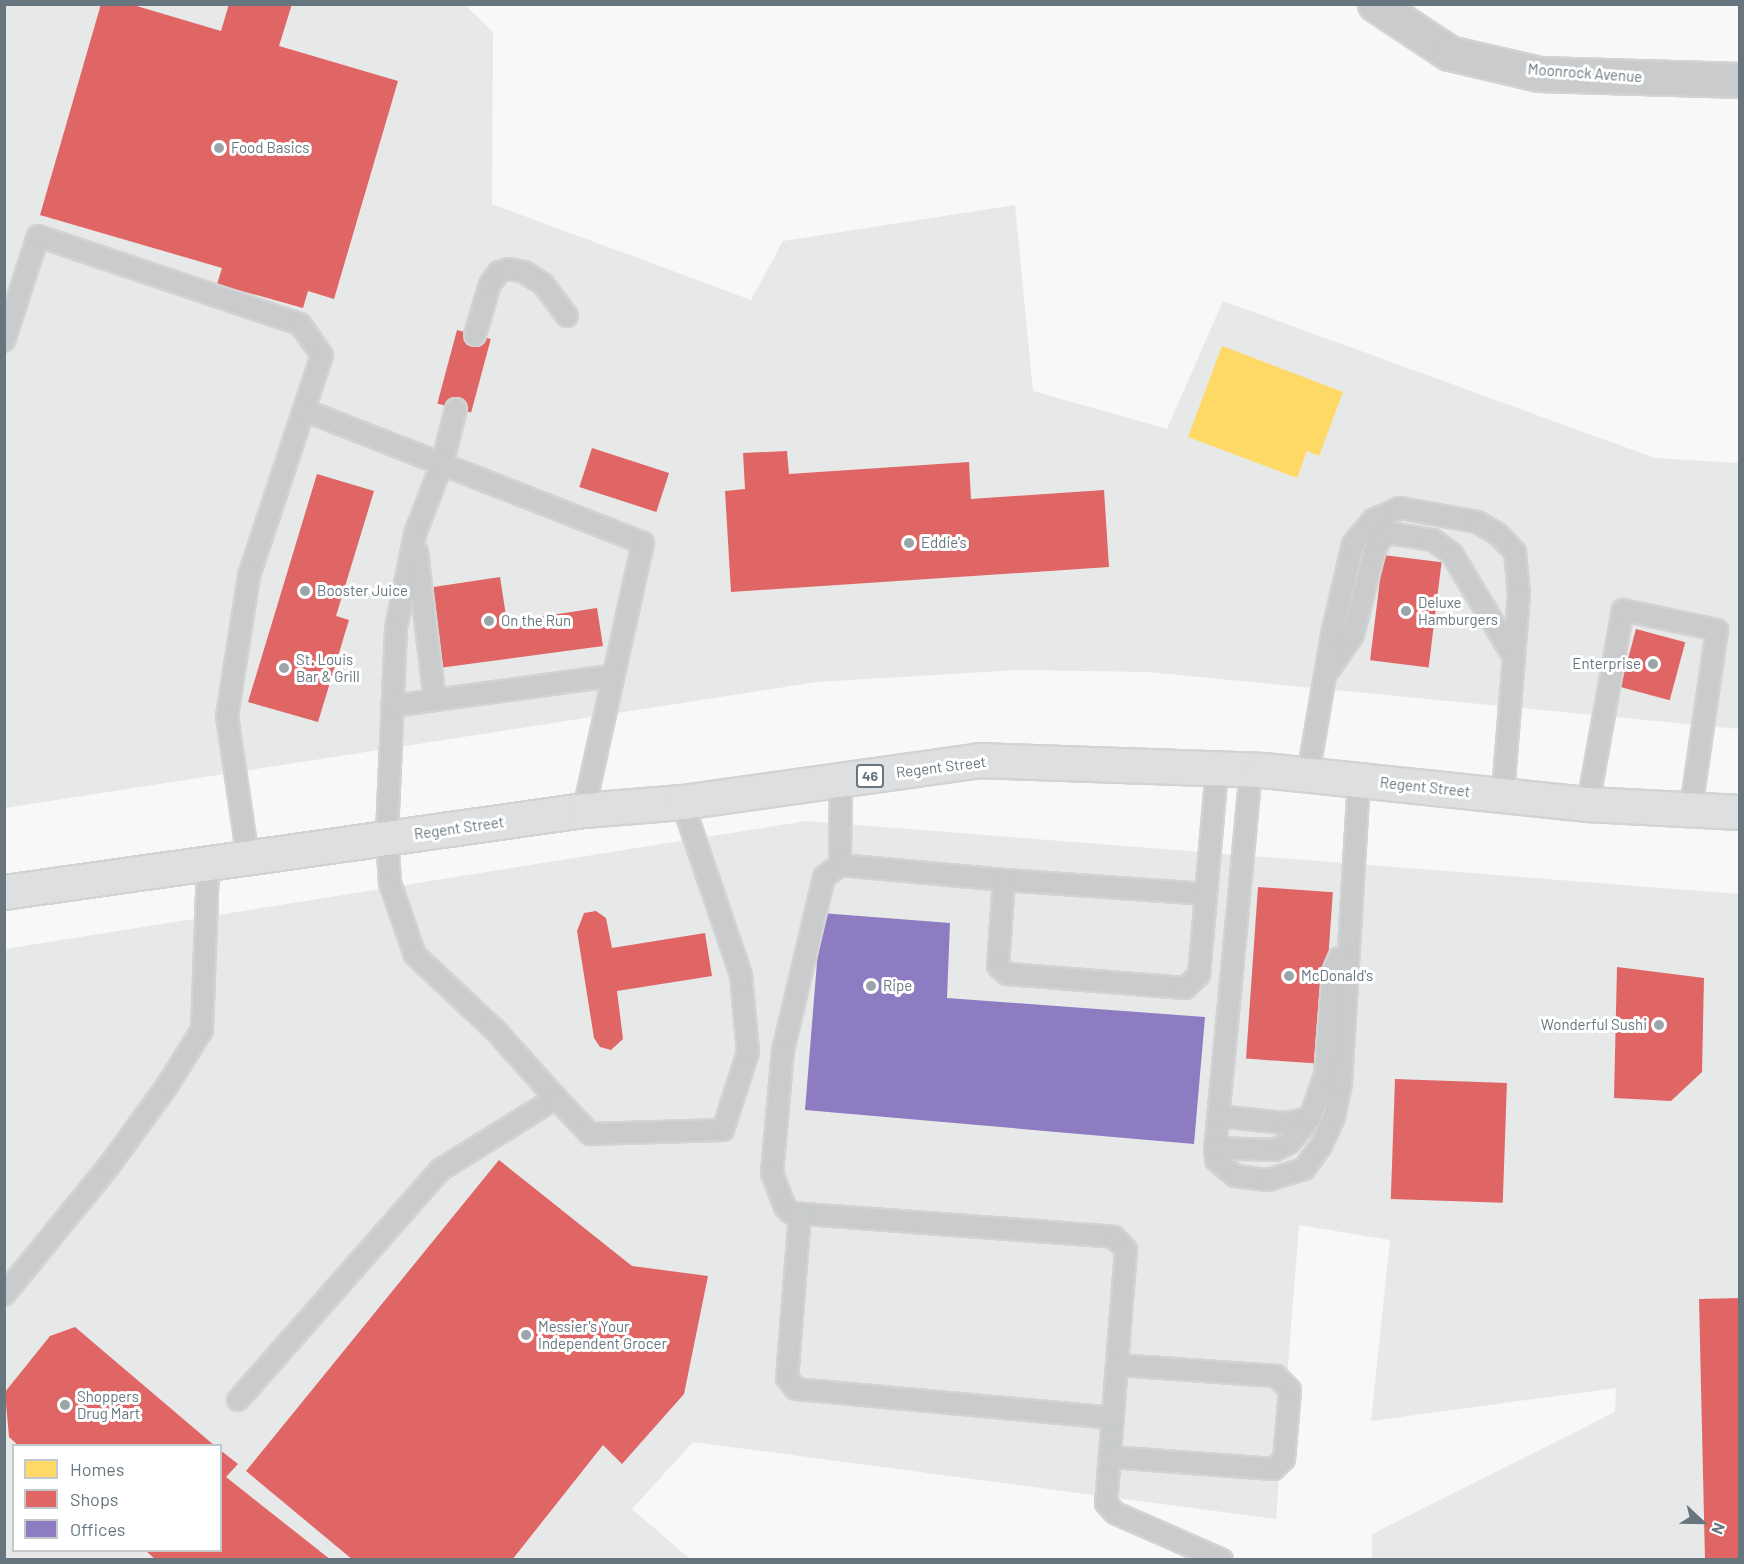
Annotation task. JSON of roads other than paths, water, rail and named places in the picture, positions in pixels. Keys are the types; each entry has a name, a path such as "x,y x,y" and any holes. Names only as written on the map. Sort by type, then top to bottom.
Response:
{"main road":[{"name":"Regent Street","path":"4,892 584,810 682,802 979,760 1251,770 1588,804 1740,812"}],"street":[{"name":"Moonrock Avenue","path":"1375,4 1449,53 1539,74 1740,81"}],"lane":[{"path":"4,341 38,236 300,324 322,355 249,576 227,716 248,858"},
{"path":"476,335 490,284 499,273 509,269 524,272 543,284 567,316"},
{"path":"456,409 442,464 415,534 396,628 387,838 390,883 415,955 495,1030 590,1134 723,1130 748,1052 741,975 682,802"},
{"path":"304,410 643,543 584,810"},
{"path":"1308,775 1324,676 1353,544 1373,520 1400,508 1477,522 1498,534 1515,552 1520,574 1503,795"},
{"path":"415,534 435,700"},
{"path":"1324,676 1353,635 1378,540 1389,534 1432,540 1452,554 1514,657"},
{"path":"1588,804 1623,610 1718,630 1691,809"},
{"path":"392,706 612,676"},
{"path":"1004,880 998,966 1007,974 1185,988 1199,975 1217,769"},
{"path":"1251,770 1215,1148 1216,1160 1235,1176 1268,1179 1304,1169 1321,1146 1334,1117 1341,1083 1359,780"},
{"path":"840,865 841,780"},
{"path":"4,1295 109,1166 167,1086 202,1029 208,863"},
{"path":"1206,894 1004,880 840,865 824,877 783,1050 772,1173 784,1207 800,1214 1114,1237 1126,1250 1106,1503 1115,1513 1222,1560"},
{"path":"1215,1148 1275,1150 1289,1143 1310,1118 1325,1075 1334,972 1349,932"},
{"path":"238,1400 440,1170 556,1098"},
{"path":"1218,1116 1284,1123 1310,1118"},
{"path":"800,1214 787,1378 796,1389 1113,1418"},
{"path":"1110,1457 1274,1469 1284,1459 1290,1390 1276,1376 1117,1365"}],"place":[{"name":"Food Basics","path":"219,148"},
{"name":"Eddie's","path":"909,543"},
{"name":"Booster Juice","path":"305,591"},
{"name":"Deluxe Hamburgers","path":"1406,611"},
{"name":"On the Run","path":"489,621"},
{"name":"Enterprise","path":"1653,664"},
{"name":"St. Louis Bar & Grill","path":"284,668"},
{"name":"McDonald's","path":"1289,976"},
{"name":"Ripe","path":"871,986"},
{"name":"Wonderful Sushi","path":"1659,1025"},
{"name":"Messier's Your Independent Grocer","path":"526,1335"},
{"name":"Shoppers Drug Mart","path":"65,1405"}]}
